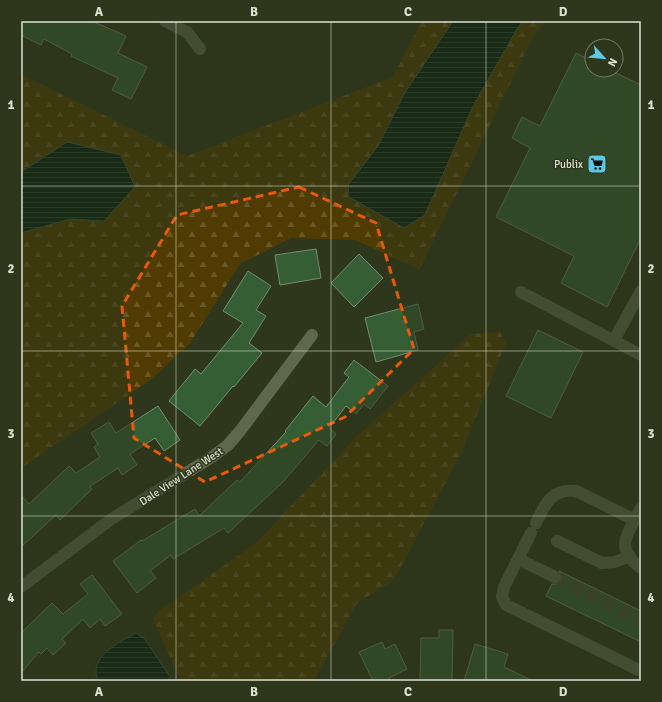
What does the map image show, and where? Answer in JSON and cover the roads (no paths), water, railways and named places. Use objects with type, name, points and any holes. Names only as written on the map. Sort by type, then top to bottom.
[{"type":"street","points":[[165,21],[187,32],[200,48]]},
{"type":"street","points":[[521,292],[641,354]]},
{"type":"street","points":[[614,340],[641,292]]},
{"type":"street","name":"Dale View Lane West","points":[[21,587],[110,520],[212,457],[228,445],[312,335]]},
{"type":"street","points":[[635,520],[576,491],[566,490],[556,493],[545,503],[504,587],[502,597],[506,605],[511,608],[641,671]]},
{"type":"street","points":[[641,508],[625,545],[630,556],[641,568]]},
{"type":"street","points":[[557,541],[602,563],[615,562],[630,556]]},
{"type":"street","points":[[518,559],[555,577]]},
{"type":"tunnel","points":[[555,577],[641,619]]},
{"type":"place","name":"Publix","points":[[597,164]]}]
